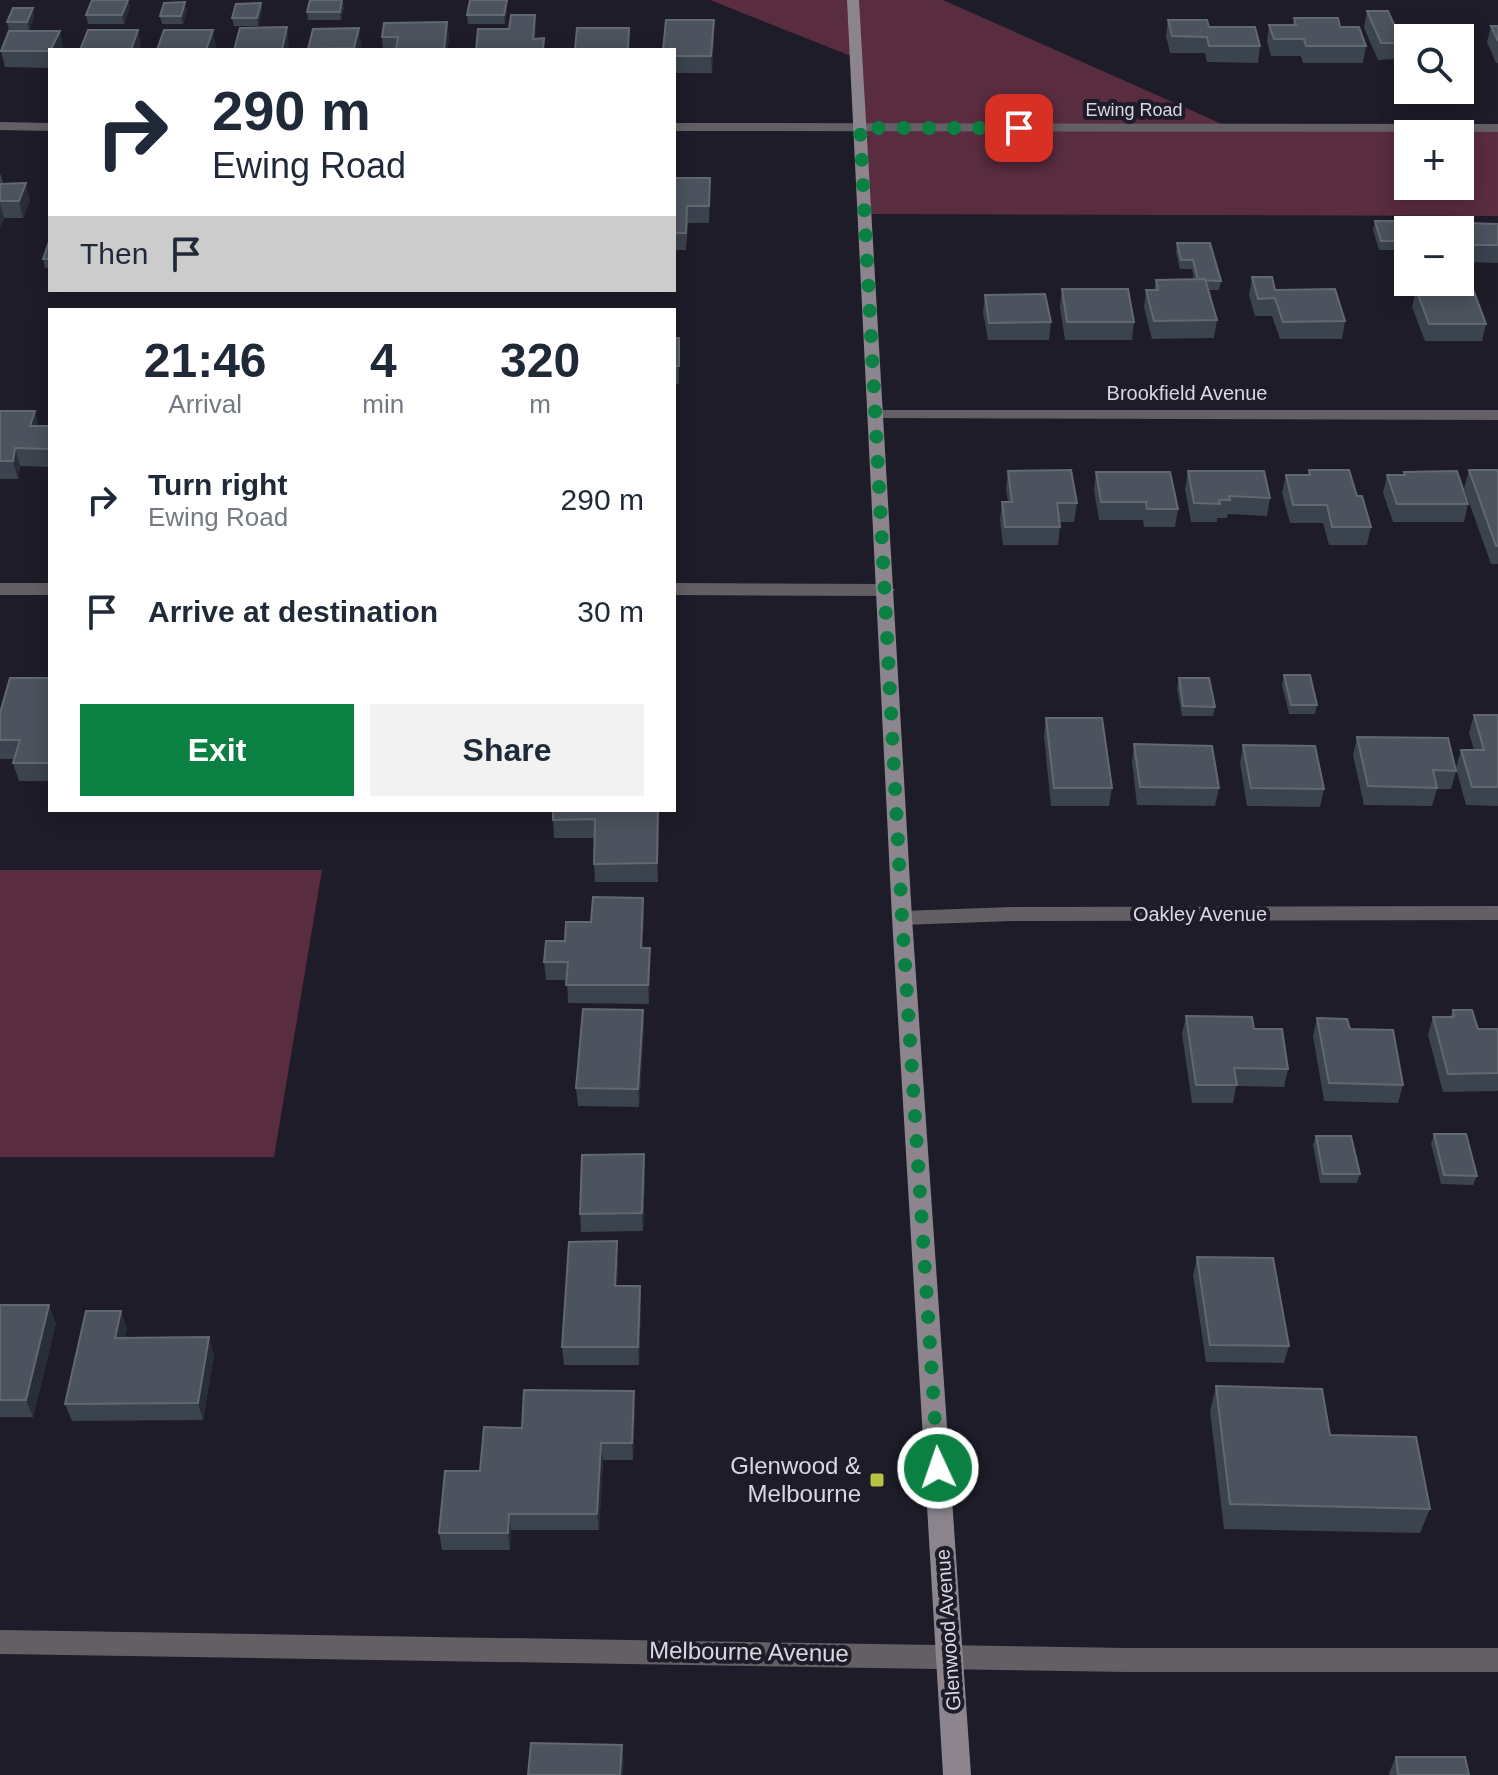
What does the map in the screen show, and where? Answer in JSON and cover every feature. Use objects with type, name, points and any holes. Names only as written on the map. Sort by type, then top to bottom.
[{"type":"street","name":"Glenwood Avenue","points":[[853,0],[902,918],[957,1775]]},
{"type":"street","points":[[0,126],[48,127]]},
{"type":"street","name":"Ewing Road","points":[[676,127],[1498,128]]},
{"type":"street","name":"Brookfield Avenue","points":[[877,415],[1498,415]]},
{"type":"street","points":[[0,589],[48,589]]},
{"type":"street","points":[[676,589],[886,590]]},
{"type":"street","name":"Oakley Avenue","points":[[902,918],[1012,914],[1498,913]]},
{"type":"street","name":"Melbourne Avenue","points":[[0,1642],[1127,1660],[1498,1660]]},
{"type":"shaded area","points":[[710,0],[943,0],[1231,128],[1394,128],[1394,200],[1474,200],[1474,128],[1498,128],[1498,216],[865,214],[856,58]]},
{"type":"shaded area","points":[[0,870],[322,870],[274,1157],[0,1157]]},
{"type":"building","points":[[92,0],[128,0],[122,15],[86,15]]},
{"type":"building","points":[[310,0],[342,0],[340,12],[307,12]]},
{"type":"building","points":[[470,0],[507,0],[504,15],[467,15]]},
{"type":"building","points":[[185,2],[181,16],[160,16],[164,3]]},
{"type":"building","points":[[261,3],[257,18],[232,18],[236,4]]},
{"type":"building","points":[[13,8],[33,8],[27,22],[7,22]]},
{"type":"building","points":[[1367,11],[1388,11],[1394,24],[1394,43],[1381,43]]},
{"type":"building","points":[[511,15],[535,15],[533,39],[544,38],[543,48],[476,48],[478,29],[509,29]]},
{"type":"building","points":[[1294,18],[1338,18],[1340,27],[1359,27],[1366,46],[1306,46],[1304,39],[1274,39],[1269,25],[1296,25]]},
{"type":"building","points":[[666,20],[714,20],[711,56],[676,56],[676,48],[663,48]]},
{"type":"building","points":[[1168,20],[1207,20],[1209,27],[1255,27],[1260,46],[1209,46],[1207,37],[1172,36]]},
{"type":"building","points":[[447,22],[444,48],[396,48],[398,37],[382,37],[384,23]]},
{"type":"building","points":[[1491,26],[1498,26],[1498,41]]},
{"type":"building","points":[[287,27],[282,48],[235,48],[240,28]]},
{"type":"building","points":[[359,28],[354,48],[308,48],[313,29]]},
{"type":"building","points":[[577,28],[629,28],[628,48],[575,48]]},
{"type":"building","points":[[88,30],[138,30],[132,48],[81,48]]},
{"type":"building","points":[[164,30],[213,30],[207,48],[158,48]]},
{"type":"building","points":[[9,31],[60,31],[48,51],[1,51]]},
{"type":"building","points":[[676,178],[710,178],[709,206],[687,206],[686,233],[676,233]]},
{"type":"building","points":[[26,183],[19,201],[0,201],[0,184]]},
{"type":"building","points":[[1375,221],[1394,221],[1394,241],[1381,241]]},
{"type":"building","points":[[1474,223],[1498,224],[1498,245],[1474,245]]},
{"type":"building","points":[[1177,243],[1210,243],[1221,281],[1198,280],[1193,260],[1181,260]]},
{"type":"building","points":[[1252,277],[1272,277],[1275,290],[1335,289],[1345,321],[1283,322],[1275,298],[1258,299]]},
{"type":"building","points":[[1205,279],[1217,320],[1154,321],[1146,290],[1158,290],[1156,280]]},
{"type":"building","points":[[1062,289],[1128,289],[1134,322],[1067,322]]},
{"type":"building","points":[[1474,292],[1486,324],[1429,324],[1419,296],[1474,296]]},
{"type":"building","points":[[1045,294],[1051,322],[989,323],[985,295]]},
{"type":"building","points":[[676,338],[679,338],[679,366],[676,366]]},
{"type":"building","points":[[0,411],[35,411],[30,426],[48,426],[48,449],[15,448],[13,461],[0,461]]},
{"type":"building","points":[[1071,470],[1077,503],[1057,503],[1060,527],[1005,527],[1002,502],[1012,502],[1008,471]]},
{"type":"building","points":[[1309,470],[1349,470],[1357,496],[1362,496],[1371,527],[1332,527],[1327,505],[1293,505],[1286,475],[1310,475]]},
{"type":"building","points":[[1469,470],[1498,470],[1498,546],[1496,546]]},
{"type":"building","points":[[1188,471],[1264,471],[1270,498],[1229,496],[1230,500],[1219,500],[1220,504],[1194,503]]},
{"type":"building","points":[[1457,471],[1468,504],[1397,504],[1387,475],[1405,475],[1404,472]]},
{"type":"building","points":[[1096,472],[1170,472],[1178,509],[1147,509],[1146,502],[1101,502]]},
{"type":"building","points":[[1284,675],[1310,675],[1317,705],[1291,705]]},
{"type":"building","points":[[10,678],[48,678],[48,763],[13,763],[20,740],[0,740],[0,713]]},
{"type":"building","points":[[1179,678],[1209,678],[1215,707],[1183,706]]},
{"type":"building","points":[[1474,715],[1498,715],[1498,787],[1472,787],[1461,750],[1484,750]]},
{"type":"building","points":[[1046,718],[1102,718],[1112,788],[1054,788]]},
{"type":"building","points":[[1357,737],[1448,738],[1456,771],[1433,770],[1437,788],[1368,786]]},
{"type":"building","points":[[1134,744],[1212,746],[1219,788],[1140,787]]},
{"type":"building","points":[[1243,745],[1315,746],[1324,789],[1251,788]]},
{"type":"building","points":[[553,812],[658,812],[657,863],[594,864],[595,819],[553,820]]},
{"type":"building","points":[[593,897],[643,898],[641,948],[650,948],[648,985],[566,985],[568,962],[544,962],[546,941],[565,941],[566,922],[591,922]]},
{"type":"building","points":[[583,1009],[643,1010],[638,1089],[576,1088]]},
{"type":"building","points":[[1453,1010],[1472,1010],[1478,1029],[1498,1029],[1498,1073],[1448,1074],[1433,1017],[1454,1017]]},
{"type":"building","points":[[1186,1016],[1252,1017],[1254,1029],[1282,1029],[1288,1069],[1234,1068],[1237,1085],[1196,1085]]},
{"type":"building","points":[[1317,1018],[1347,1019],[1350,1029],[1393,1030],[1403,1085],[1329,1083]]},
{"type":"building","points":[[1434,1134],[1466,1134],[1477,1176],[1444,1175]]},
{"type":"building","points":[[1316,1136],[1351,1136],[1360,1174],[1323,1174]]},
{"type":"building","points":[[644,1154],[642,1213],[580,1214],[582,1155]]},
{"type":"building","points":[[617,1241],[615,1286],[640,1286],[638,1347],[562,1347],[569,1242]]},
{"type":"building","points":[[1197,1257],[1273,1258],[1289,1346],[1210,1345]]},
{"type":"building","points":[[0,1305],[49,1305],[26,1400],[0,1400]]},
{"type":"building","points":[[86,1311],[121,1311],[115,1338],[209,1337],[198,1403],[65,1404]]},
{"type":"building","points":[[1216,1386],[1322,1389],[1330,1435],[1416,1437],[1430,1509],[1230,1504]]},
{"type":"building","points":[[524,1390],[634,1391],[632,1443],[601,1443],[597,1514],[509,1514],[508,1533],[439,1533],[445,1471],[480,1471],[484,1427],[522,1428]]},
{"type":"building","points":[[531,1743],[622,1745],[620,1775],[528,1775]]},
{"type":"building","points":[[1396,1757],[1465,1757],[1469,1775],[1398,1775]]},
{"type":"place","name":"Glenwood & Melbourne","points":[[877,1480]]},
{"type":"route","points":[[938,1468],[902,918],[860,128],[1019,128]]}]
